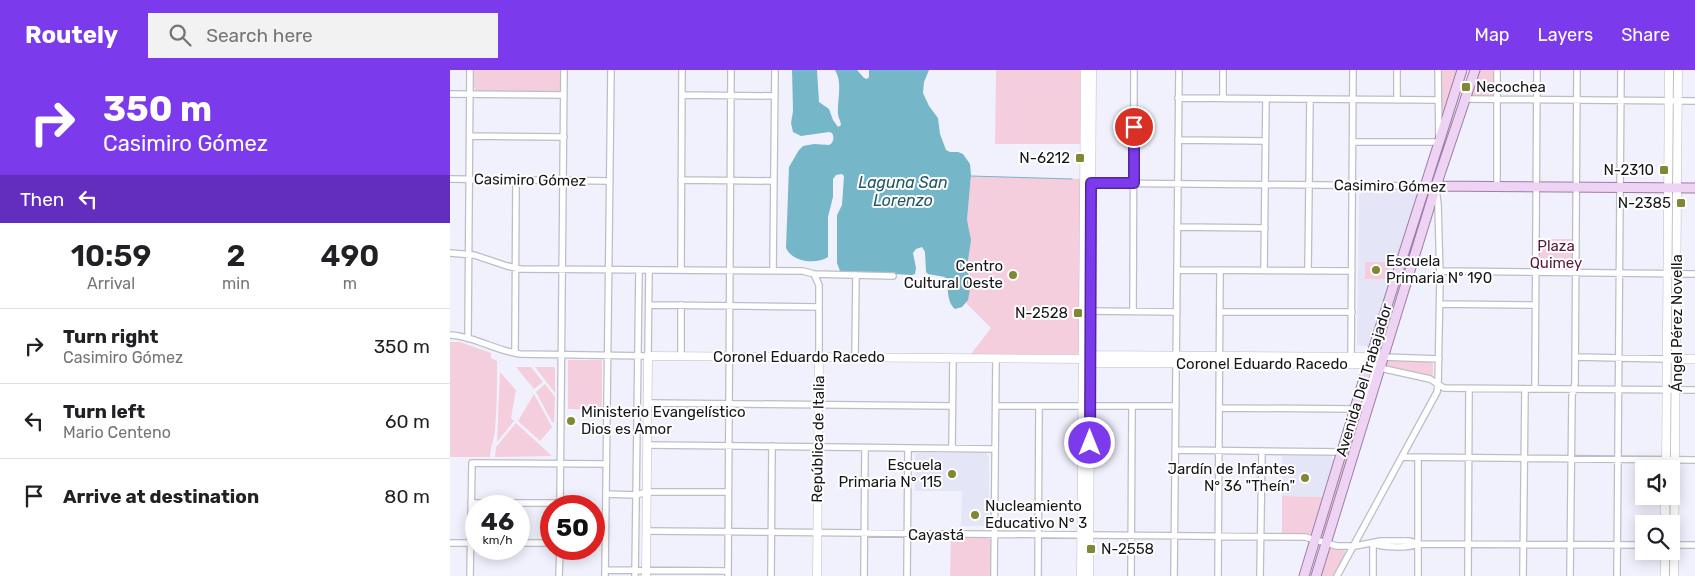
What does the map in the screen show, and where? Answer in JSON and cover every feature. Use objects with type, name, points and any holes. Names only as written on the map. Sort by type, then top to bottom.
[{"type":"main road","points":[[1081,576],[1085,536],[1086,406],[1090,359],[1087,311],[1088,183],[1086,70]]},
{"type":"main road","points":[[1088,183],[1092,70]]},
{"type":"main road","name":"Avenida Del Trabajador","points":[[1304,576],[1425,186],[1464,70]]},
{"type":"main road","name":"Avenida Del Trabajador","points":[[1316,576],[1377,370],[1383,357],[1473,70]]},
{"type":"main road","name":"Ángel Pérez Novella","points":[[1669,70],[1677,274],[1675,460]]},
{"type":"main road","name":"Ángel Pérez Novella","points":[[1666,460],[1667,274],[1678,102],[1678,70]]},
{"type":"main road","name":"Casimiro Gómez","points":[[1425,186],[1695,188]]},
{"type":"main road","points":[[1086,406],[1082,359],[1087,311]]},
{"type":"main road","points":[[646,573],[648,356]]},
{"type":"main road","name":"Coronel Eduardo Racedo","points":[[648,356],[1220,360],[1351,360],[1383,357]]},
{"type":"main road","name":"República de Italia","points":[[817,576],[819,357]]},
{"type":"main road","name":"Coronel Eduardo Racedo","points":[[1372,357],[1377,370]]},
{"type":"main road","points":[[1667,359],[1695,359]]},
{"type":"main road","points":[[1085,536],[1089,576]]},
{"type":"main road","points":[[1664,576],[1665,560]]},
{"type":"main road","name":"Ángel Pérez Novella","points":[[1673,560],[1674,576]]},
{"type":"street","points":[[468,338],[470,70]]},
{"type":"street","points":[[560,495],[564,70]]},
{"type":"street","points":[[611,70],[605,573],[728,574],[731,70]]},
{"type":"street","points":[[681,270],[682,70]]},
{"type":"street","points":[[773,271],[775,70]]},
{"type":"street","points":[[1133,312],[1134,70]]},
{"type":"street","points":[[1174,576],[1179,70]]},
{"type":"street","points":[[1223,70],[1223,98]]},
{"type":"street","points":[[1351,360],[1353,70]]},
{"type":"street","points":[[1397,70],[1397,100]]},
{"type":"street","points":[[1353,142],[1439,142],[1438,70]]},
{"type":"street","points":[[1473,70],[1460,108],[1458,108],[1473,70]]},
{"type":"street","points":[[1497,70],[1497,187]]},
{"type":"street","points":[[1535,389],[1537,70]]},
{"type":"street","points":[[1570,576],[1572,394],[1574,389],[1575,357],[1577,70]]},
{"type":"street","points":[[1616,576],[1621,70]]},
{"type":"street","points":[[450,94],[564,95]]},
{"type":"street","points":[[682,95],[775,96]]},
{"type":"street","points":[[1178,98],[1438,100]]},
{"type":"street","points":[[1264,270],[1266,99]]},
{"type":"street","points":[[1308,271],[1310,99]]},
{"type":"street","points":[[1465,99],[1695,101]]},
{"type":"street","points":[[470,136],[564,137]]},
{"type":"street","points":[[1178,140],[1265,141]]},
{"type":"street","name":"Casimiro Gómez","points":[[450,179],[610,181]]},
{"type":"street","points":[[515,353],[516,180]]},
{"type":"street","points":[[681,180],[774,181]]},
{"type":"street","name":"Casimiro Gómez","points":[[1088,183],[1425,186]]},
{"type":"street","points":[[1336,576],[1436,396],[1439,359],[1440,271],[1436,186]]},
{"type":"street","points":[[1177,228],[1265,228]]},
{"type":"street","points":[[450,253],[469,254],[515,268],[803,271],[814,274],[893,276]]},
{"type":"street","points":[[635,573],[640,270]]},
{"type":"street","points":[[648,356],[649,270]]},
{"type":"street","points":[[1177,270],[1352,271]]},
{"type":"street","points":[[1218,576],[1220,270]]},
{"type":"street","points":[[1440,271],[1695,274]]},
{"type":"street","name":"República de Italia","points":[[814,274],[819,285],[819,357]]},
{"type":"street","points":[[855,357],[856,275]]},
{"type":"street","points":[[1440,304],[1536,305]]},
{"type":"street","points":[[649,305],[819,307]]},
{"type":"street","points":[[681,305],[681,356]]},
{"type":"street","points":[[1087,311],[1177,312]]},
{"type":"street","points":[[1220,312],[1352,312]]},
{"type":"street","points":[[1386,318],[1388,318],[1378,350],[1372,357],[1386,318]]},
{"type":"street","name":"Coronel Eduardo Racedo","points":[[450,335],[468,338],[515,353],[648,356]]},
{"type":"street","name":"Coronel Eduardo Racedo","points":[[1383,357],[1439,359]]},
{"type":"street","points":[[1575,357],[1667,359]]},
{"type":"street","points":[[952,448],[953,358]]},
{"type":"street","points":[[994,576],[996,358]]},
{"type":"street","name":"Coronel Eduardo Racedo","points":[[1377,370],[1427,378],[1444,388],[1695,390]]},
{"type":"street","points":[[1468,576],[1469,389]]},
{"type":"street","points":[[1524,576],[1526,389]]},
{"type":"street","points":[[648,403],[952,406]]},
{"type":"street","points":[[996,406],[1176,406]]},
{"type":"street","points":[[1038,576],[1039,406]]},
{"type":"street","points":[[1131,576],[1132,406]]},
{"type":"street","points":[[1220,408],[1355,409]]},
{"type":"street","points":[[648,445],[995,449]]},
{"type":"street","points":[[771,576],[772,446]]},
{"type":"street","points":[[864,576],[865,448]]},
{"type":"street","points":[[907,576],[908,448]]},
{"type":"street","points":[[1176,450],[1342,452]]},
{"type":"street","points":[[1260,576],[1262,451]]},
{"type":"street","points":[[1402,457],[1666,460]]},
{"type":"street","points":[[1418,457],[1418,576]]},
{"type":"street","points":[[1680,460],[1695,460]]},
{"type":"street","points":[[471,495],[472,463],[606,464]]},
{"type":"street","points":[[606,494],[728,492]]},
{"type":"street","name":"Cayastá","points":[[647,531],[1307,537],[1326,544],[1352,546],[1373,543],[1380,546],[1410,546],[1418,544],[1635,545]]},
{"type":"street","points":[[450,543],[465,543]]},
{"type":"street","points":[[1373,543],[1373,576]]},
{"type":"street","points":[[1680,545],[1695,545]]},
{"type":"street","points":[[470,576],[472,560]]},
{"type":"street","points":[[560,560],[560,576]]},
{"type":"shaded area","name":"Escuela Primaria Nº 190","points":[[1363,191],[1382,194],[1386,191],[1414,192],[1417,194],[1370,347],[1357,345],[1359,195]]},
{"type":"shaded area","name":"Escuela Primaria N° 115","points":[[917,453],[986,453],[989,456],[989,523],[986,526],[961,526],[962,491],[915,491],[915,455]]},
{"type":"shaded area","name":"Jardín de Infantes N° 36 \"Theín\"","points":[[1282,456],[1331,456],[1334,460],[1324,497],[1282,496]]},
{"type":"green space","points":[[473,70],[562,70],[561,88],[560,91],[556,92],[477,91],[474,88]]},
{"type":"green space","points":[[996,70],[1080,70],[1080,144],[995,144]]},
{"type":"green space","points":[[1440,70],[1460,70],[1441,123]]},
{"type":"green space","points":[[1477,70],[1495,70],[1494,96],[1470,96]]},
{"type":"green space","points":[[971,176],[1081,179],[1079,352],[1077,354],[971,354],[991,328],[966,303],[970,289],[967,267],[967,220]]},
{"type":"green space","name":"Plaza Quimey","points":[[1539,239],[1573,239],[1572,269],[1540,268]]},
{"type":"green space","points":[[1365,262],[1389,262],[1389,279],[1365,279]]},
{"type":"green space","points":[[450,342],[460,342],[491,353],[491,358],[497,361],[496,422],[490,457],[450,457]]},
{"type":"green space","points":[[568,360],[602,360],[602,410],[568,409]]},
{"type":"green space","points":[[1386,360],[1430,361],[1433,364],[1433,375],[1430,377],[1384,367]]},
{"type":"green space","points":[[516,367],[531,367],[543,382],[534,389]]},
{"type":"green space","points":[[535,367],[554,367],[555,393]]},
{"type":"green space","points":[[500,372],[516,390],[511,418],[514,421],[497,442]]},
{"type":"green space","points":[[545,384],[555,397],[554,423],[536,392]]},
{"type":"green space","points":[[534,394],[552,427],[540,441],[518,421]]},
{"type":"green space","points":[[1361,408],[1356,430],[1323,535],[1321,535],[1322,532]]},
{"type":"green space","points":[[516,423],[552,456],[495,457],[496,447]]},
{"type":"green space","points":[[1282,496],[1325,497],[1314,532],[1310,534],[1282,534]]},
{"type":"green space","points":[[951,537],[990,539],[992,543],[992,576],[950,576]]},
{"type":"green space","points":[[1328,548],[1343,548],[1345,554],[1334,576],[1319,576]]},
{"type":"water","name":"Laguna San Lorenzo","points":[[792,70],[817,70],[819,102],[829,109],[838,127],[841,125],[838,114],[839,80],[835,70],[857,70],[867,79],[869,77],[869,70],[929,70],[924,82],[923,93],[929,106],[938,118],[940,134],[946,150],[963,154],[970,164],[971,175],[967,220],[971,240],[967,267],[970,289],[968,300],[962,307],[955,309],[950,302],[945,277],[926,272],[925,252],[922,247],[916,249],[913,253],[916,268],[915,274],[912,275],[840,271],[837,263],[837,215],[842,205],[844,176],[842,174],[836,175],[833,179],[833,197],[828,217],[828,257],[817,261],[805,261],[789,253],[786,248],[789,167],[803,146],[814,144],[829,145],[833,138],[832,133],[829,132],[801,136],[793,132],[791,123],[793,111]]},
{"type":"waterway","points":[[971,176],[1072,179]]},
{"type":"place","name":"Necochea","points":[[1466,87]]},
{"type":"place","name":"N-6212","points":[[1080,158]]},
{"type":"place","name":"N-2310","points":[[1664,170]]},
{"type":"place","name":"N-2385","points":[[1681,203]]},
{"type":"place","name":"Escuela Primaria Nº 190","points":[[1376,270]]},
{"type":"place","name":"Centro Cultural Oeste","points":[[1013,275]]},
{"type":"place","name":"N-2528","points":[[1078,313]]},
{"type":"place","name":"Ministerio Evangelístico Dios es Amor","points":[[571,421]]},
{"type":"place","name":"Escuela Primaria N° 115","points":[[952,474]]},
{"type":"place","name":"Jardín de Infantes N° 36 \"Theín\"","points":[[1305,478]]},
{"type":"place","name":"Nucleamiento Educativo N° 3","points":[[975,515]]},
{"type":"place","name":"N-2558","points":[[1091,549]]},
{"type":"route","points":[[1090,443],[1091,183],[1134,183],[1134,127]]}]
